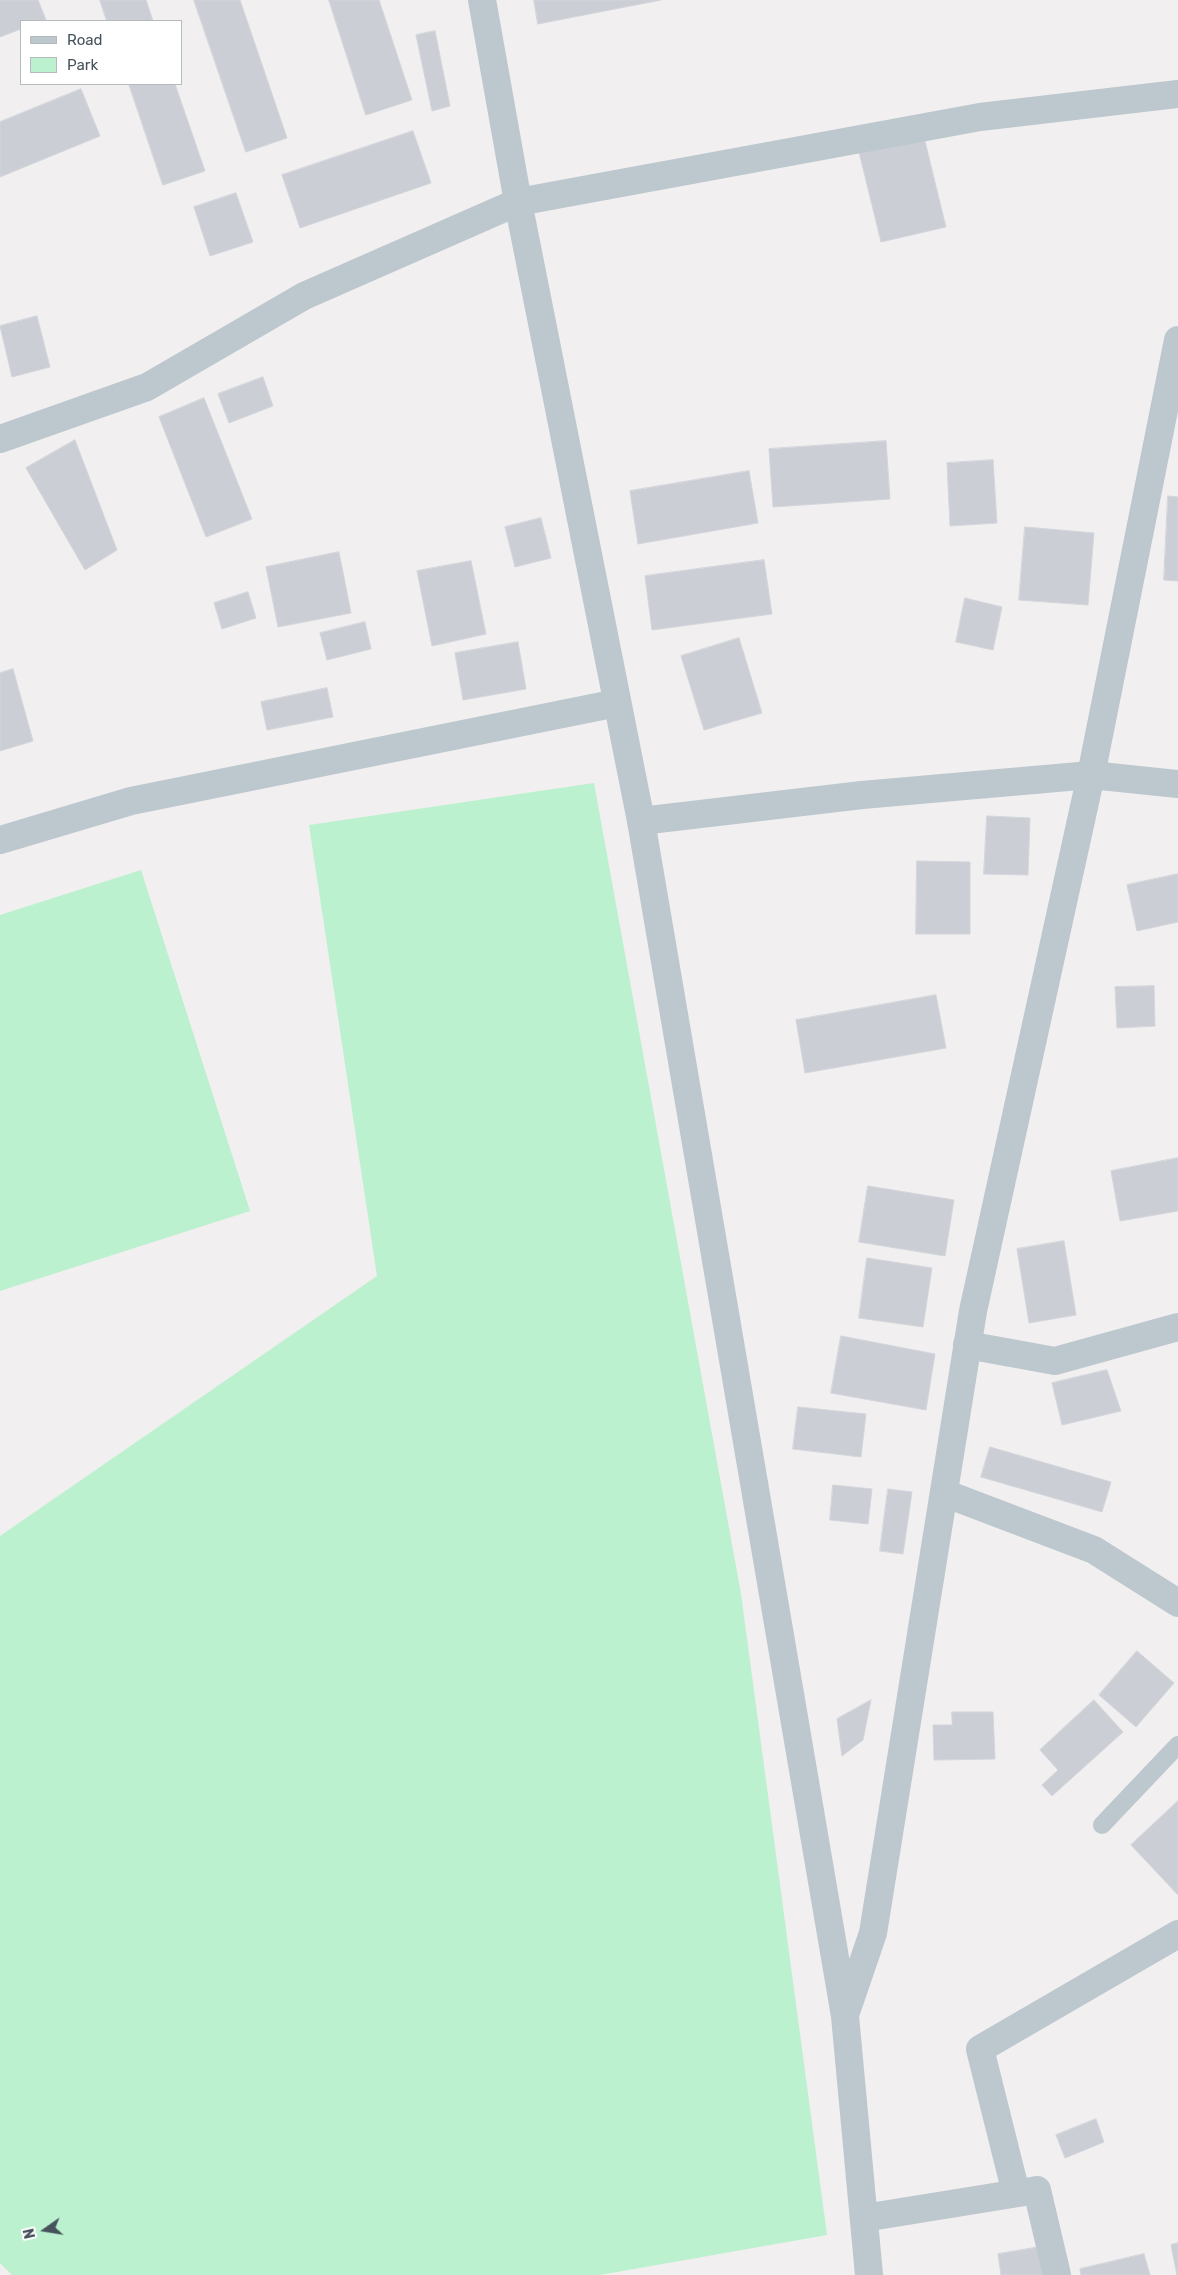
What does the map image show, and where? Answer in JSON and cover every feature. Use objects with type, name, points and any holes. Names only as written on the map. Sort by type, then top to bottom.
[{"type":"street","points":[[482,0],[518,202],[642,820],[845,2016],[869,2275]]},
{"type":"street","points":[[0,439],[146,387],[304,296],[518,202],[980,117],[1178,94]]},
{"type":"street","points":[[845,2016],[873,1933],[973,1311],[1091,775],[1178,340]]},
{"type":"street","points":[[0,840],[131,801],[617,703]]},
{"type":"street","points":[[642,820],[862,795],[1091,775],[1178,784]]},
{"type":"street","points":[[967,1345],[1055,1361],[1178,1327]]},
{"type":"street","points":[[944,1493],[1094,1550],[1178,1604]]},
{"type":"street","points":[[1016,2193],[980,2049],[1178,1934]]},
{"type":"street","points":[[864,2218],[1036,2190],[1058,2275]]},
{"type":"lane","points":[[1102,1825],[1178,1745]]},
{"type":"green space","points":[[594,783],[741,1594],[827,2235],[600,2275],[12,2275],[0,2263],[0,1536],[377,1276],[309,825]]},
{"type":"green space","points":[[141,870],[250,1211],[0,1291],[0,915]]},
{"type":"building","points":[[0,0],[38,0],[46,20],[20,20],[20,29],[0,37]]},
{"type":"building","points":[[100,0],[146,0],[153,20],[107,20]]},
{"type":"building","points":[[194,0],[240,0],[287,138],[246,152]]},
{"type":"building","points":[[329,0],[379,0],[412,100],[366,115]]},
{"type":"building","points":[[534,0],[661,0],[538,24]]},
{"type":"building","points":[[435,31],[450,106],[432,111],[416,35]]},
{"type":"building","points":[[129,85],[175,85],[205,171],[163,185]]},
{"type":"building","points":[[81,89],[100,136],[0,177],[0,122]]},
{"type":"building","points":[[413,131],[431,183],[300,228],[282,175]]},
{"type":"building","points":[[923,133],[946,227],[881,242],[858,148]]},
{"type":"building","points":[[236,193],[253,242],[210,256],[194,207]]},
{"type":"building","points":[[37,316],[50,367],[12,377],[0,326]]},
{"type":"building","points":[[263,377],[273,406],[229,423],[218,394]]},
{"type":"building","points":[[204,398],[252,519],[206,537],[159,417]]},
{"type":"building","points":[[75,440],[117,550],[85,570],[26,468]]},
{"type":"building","points":[[886,441],[890,499],[773,507],[769,449]]},
{"type":"building","points":[[993,460],[997,523],[950,526],[947,463]]},
{"type":"building","points":[[749,471],[758,523],[638,544],[630,491]]},
{"type":"building","points":[[1168,496],[1178,497],[1178,581],[1164,580]]},
{"type":"building","points":[[541,518],[551,558],[515,567],[505,527]]},
{"type":"building","points":[[1025,527],[1094,533],[1088,605],[1019,600]]},
{"type":"building","points":[[339,552],[351,613],[278,627],[266,567]]},
{"type":"building","points":[[764,560],[772,614],[652,630],[645,576]]},
{"type":"building","points":[[471,561],[486,634],[432,646],[417,571]]},
{"type":"building","points":[[248,592],[256,618],[222,629],[214,603]]},
{"type":"building","points":[[965,598],[1002,607],[993,650],[956,642]]},
{"type":"building","points":[[365,622],[371,649],[327,660],[320,633]]},
{"type":"building","points":[[739,638],[762,713],[704,730],[681,656]]},
{"type":"building","points":[[518,642],[526,689],[463,700],[455,653]]},
{"type":"building","points":[[13,669],[33,741],[0,751],[0,673]]},
{"type":"building","points":[[327,688],[333,717],[267,730],[261,702]]},
{"type":"building","points":[[987,816],[1030,818],[1028,875],[984,874]]},
{"type":"building","points":[[917,861],[970,862],[970,934],[916,934]]},
{"type":"building","points":[[1178,874],[1178,922],[1137,931],[1127,885]]},
{"type":"building","points":[[1154,986],[1155,1026],[1117,1028],[1115,987]]},
{"type":"building","points":[[936,995],[946,1048],[805,1073],[796,1020]]},
{"type":"building","points":[[1178,1158],[1178,1211],[1120,1221],[1111,1171]]},
{"type":"building","points":[[868,1186],[954,1200],[945,1256],[859,1242]]},
{"type":"building","points":[[1064,1241],[1076,1315],[1029,1323],[1017,1249]]},
{"type":"building","points":[[867,1258],[932,1268],[923,1327],[859,1318]]},
{"type":"building","points":[[841,1336],[935,1354],[926,1410],[831,1393]]},
{"type":"building","points":[[1107,1370],[1121,1411],[1062,1425],[1052,1383]]},
{"type":"building","points":[[798,1407],[866,1414],[861,1457],[793,1449]]},
{"type":"building","points":[[990,1447],[1111,1482],[1102,1512],[981,1477]]},
{"type":"building","points":[[833,1485],[872,1489],[868,1524],[830,1520]]},
{"type":"building","points":[[888,1489],[912,1492],[903,1554],[880,1551]]},
{"type":"building","points":[[1137,1651],[1174,1683],[1136,1727],[1099,1695]]},
{"type":"building","points":[[871,1700],[863,1740],[842,1756],[837,1719]]},
{"type":"building","points":[[1094,1700],[1123,1732],[1052,1796],[1042,1785],[1058,1770],[1040,1750]]},
{"type":"building","points":[[952,1712],[993,1712],[995,1759],[934,1760],[933,1725],[952,1725]]},
{"type":"building","points":[[1178,1801],[1178,1895],[1131,1845]]},
{"type":"building","points":[[1096,2119],[1104,2142],[1065,2158],[1056,2135]]},
{"type":"building","points":[[1178,2243],[1178,2275],[1177,2275],[1171,2245]]},
{"type":"building","points":[[1040,2247],[1045,2275],[1001,2275],[998,2254]]},
{"type":"building","points":[[1144,2254],[1150,2275],[1081,2275],[1080,2269]]}]
